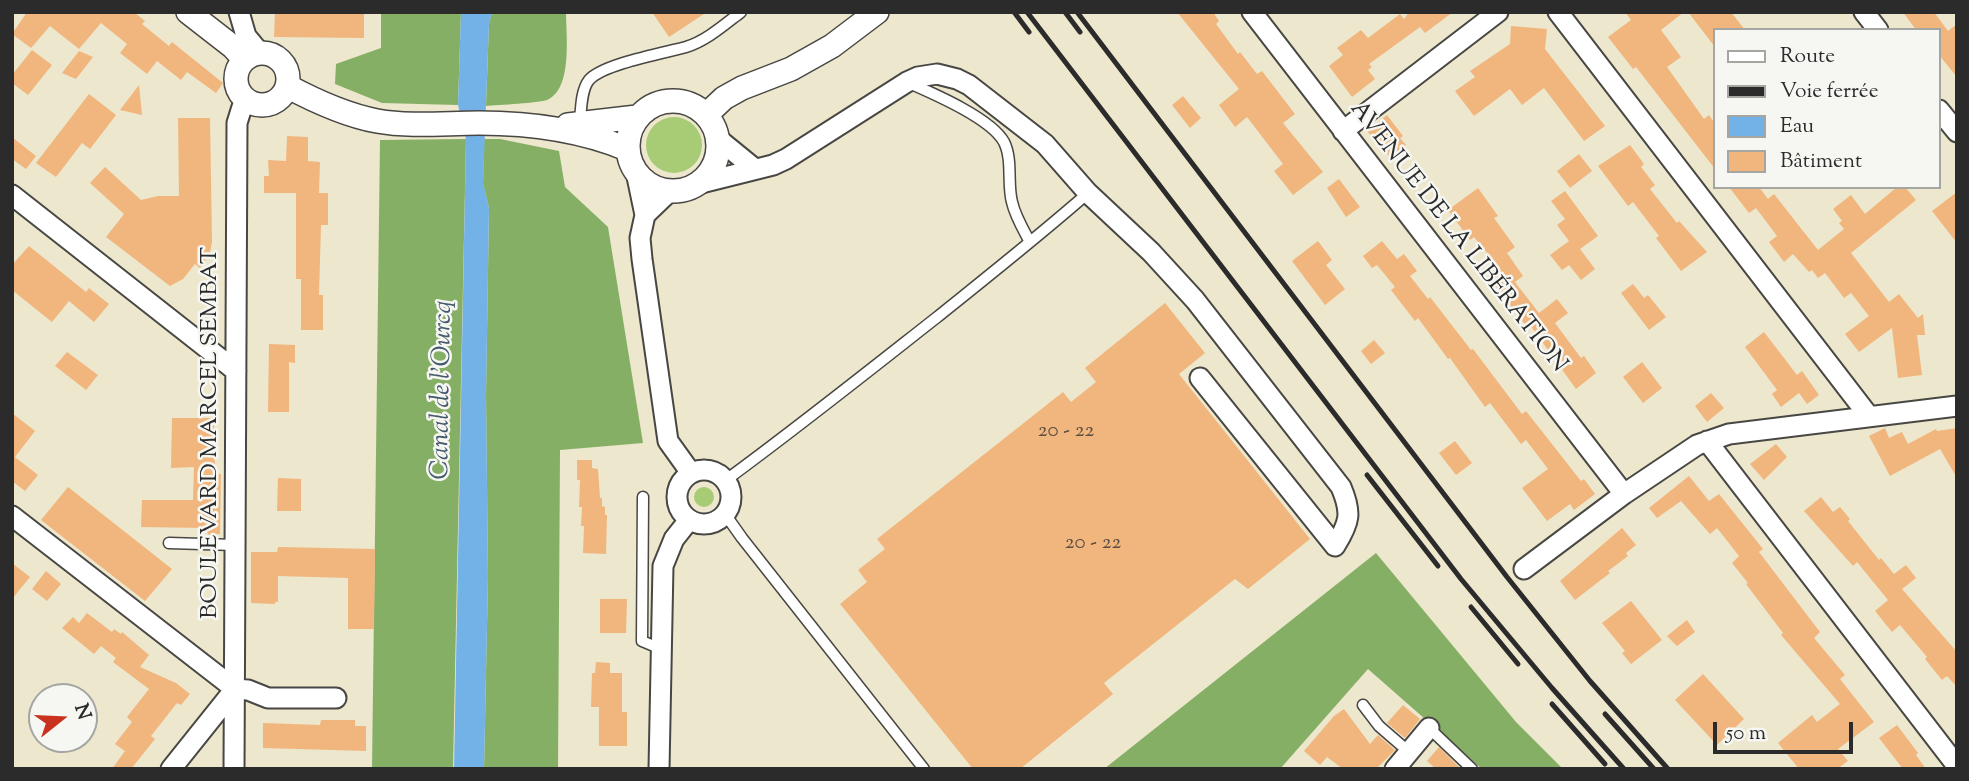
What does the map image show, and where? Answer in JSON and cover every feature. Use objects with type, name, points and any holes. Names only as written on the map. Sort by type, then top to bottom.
[{"type":"street","points":[[188,12],[233,47],[252,56],[268,54],[282,62],[288,78],[284,93],[272,103],[264,105],[249,102],[243,97],[236,82],[236,74],[252,56]]},
{"type":"street","points":[[239,12],[252,56]]},
{"type":"street","points":[[706,116],[724,97],[791,69],[832,46],[877,12]]},
{"type":"street","name":"AVENUE DE LA LIBÉRATION","points":[[1252,12],[1624,494]]},
{"type":"street","points":[[1343,131],[1498,12]]},
{"type":"street","points":[[1558,12],[1868,415]]},
{"type":"street","points":[[1864,12],[1876,28]]},
{"type":"street","points":[[636,172],[645,182],[656,188],[684,190],[786,159],[918,76],[937,74],[969,85],[1045,145],[1088,193],[1151,252],[1195,300],[1341,487],[1349,514],[1347,528],[1335,546],[1200,378]]},
{"type":"street","points":[[286,86],[345,113],[377,121],[541,127],[608,141],[627,149]]},
{"type":"street","name":"BOULEVARD MARCEL SEMBAT","points":[[234,769],[237,123],[238,113],[249,102]]},
{"type":"street","points":[[541,127],[636,117],[656,104],[683,102],[696,107],[706,116],[717,138],[715,162],[708,174],[697,184]]},
{"type":"street","points":[[1941,112],[1957,132]]},
{"type":"street","points":[[636,117],[629,134],[627,149],[636,172],[645,215],[640,238],[642,259],[668,441],[691,473]]},
{"type":"street","points":[[717,138],[755,169]]},
{"type":"street","points":[[645,215],[670,191]]},
{"type":"street","points":[[12,195],[236,370]]},
{"type":"street","points":[[1524,569],[1624,494],[1707,441],[1729,434],[1868,415],[1957,407]]},
{"type":"street","points":[[1707,441],[1957,766]]},
{"type":"street","points":[[713,471],[726,481],[731,497],[725,514],[712,523],[696,523],[682,513],[677,496],[684,479],[691,473],[713,471]]},
{"type":"street","points":[[12,516],[235,690],[248,690],[268,698],[336,698]]},
{"type":"street","points":[[659,769],[663,566],[674,539],[689,520]]},
{"type":"street","points":[[171,769],[235,690]]},
{"type":"street","points":[[1395,769],[1429,728]]},
{"type":"lane","points":[[580,124],[586,82],[596,74],[666,50],[687,47],[711,34],[741,12]]},
{"type":"lane","points":[[906,82],[950,101],[985,123],[1004,142],[1011,201],[1030,242]]},
{"type":"lane","points":[[726,481],[1030,242],[1088,193]]},
{"type":"lane","points":[[643,497],[642,641],[661,649]]},
{"type":"lane","points":[[725,514],[924,769]]},
{"type":"lane","points":[[169,543],[235,545]]},
{"type":"lane","points":[[1363,705],[1379,726],[1409,752]]},
{"type":"lane","points":[[1429,728],[1472,769]]},
{"type":"green space","points":[[381,12],[461,12],[458,105],[382,103],[335,84],[336,64],[381,48]]},
{"type":"green space","points":[[492,12],[566,12],[567,47],[564,73],[561,85],[547,100],[486,106],[489,23]]},
{"type":"green space","points":[[669,117],[679,117],[694,125],[700,134],[700,156],[694,165],[679,173],[669,173],[651,161],[646,150],[646,140],[658,122]]},
{"type":"green space","points":[[466,139],[453,769],[372,769],[380,140]]},
{"type":"green space","points":[[484,139],[500,139],[559,151],[565,187],[608,227],[643,443],[560,450],[558,769],[484,769],[488,577],[486,395],[489,208],[483,184]]},
{"type":"green space","points":[[704,487],[711,490],[714,497],[711,504],[704,507],[697,504],[694,497],[697,490]]},
{"type":"green space","points":[[1376,553],[1516,722],[1563,769],[1482,769],[1368,669],[1280,769],[1104,769]]},
{"type":"water","points":[[461,12],[492,12],[489,24],[483,183],[489,208],[486,395],[488,577],[484,769],[454,769],[466,139],[458,105]]},
{"type":"building","points":[[27,12],[134,12],[145,21],[142,24],[169,46],[172,42],[223,83],[216,93],[187,72],[181,80],[157,61],[147,74],[120,53],[127,44],[101,23],[79,49],[50,26],[31,48],[12,34]]},
{"type":"building","points":[[275,12],[364,12],[364,38],[274,37]]},
{"type":"building","points":[[652,12],[707,12],[669,37]]},
{"type":"building","points":[[1177,12],[1213,12],[1219,21],[1216,24],[1238,54],[1240,52],[1257,74],[1262,71],[1295,114],[1283,123],[1323,172],[1293,195],[1274,171],[1283,164],[1247,117],[1235,127],[1219,105],[1239,89]]},
{"type":"building","points":[[1409,12],[1453,12],[1425,33],[1420,27],[1369,64],[1372,67],[1368,70],[1375,79],[1352,97],[1329,66],[1343,55],[1337,48],[1361,30],[1368,38],[1400,14],[1404,19]]},
{"type":"building","points":[[1625,12],[1684,12],[1661,30],[1681,57],[1667,67],[1704,119],[1709,115],[1714,122],[1714,168],[1636,67],[1633,69],[1608,37],[1631,20]]},
{"type":"building","points":[[1688,12],[1731,12],[1743,28],[1714,28],[1714,46]]},
{"type":"building","points":[[1903,12],[1934,12],[1948,31],[1957,24],[1957,77],[1941,57],[1941,28],[1915,28]]},
{"type":"building","points":[[1511,26],[1547,29],[1545,49],[1605,126],[1584,141],[1544,88],[1522,105],[1510,89],[1474,116],[1455,91],[1475,77],[1470,71],[1510,44]]},
{"type":"building","points":[[32,50],[52,65],[28,95],[12,83],[12,75]]},
{"type":"building","points":[[79,51],[93,57],[76,79],[62,73]]},
{"type":"building","points":[[139,85],[142,115],[120,110]]},
{"type":"building","points":[[89,94],[116,115],[90,149],[82,143],[56,177],[36,163]]},
{"type":"building","points":[[1183,96],[1201,118],[1190,128],[1172,105]]},
{"type":"building","points":[[1387,115],[1403,136],[1400,138],[1406,145],[1390,157],[1367,131]]},
{"type":"building","points":[[178,118],[210,118],[212,242],[210,252],[200,268],[195,264],[183,279],[170,286],[106,237],[124,214],[90,183],[105,167],[141,200],[158,196],[179,196]]},
{"type":"building","points":[[287,136],[308,137],[308,161],[320,162],[319,193],[328,193],[328,225],[321,225],[319,295],[323,295],[323,330],[301,330],[301,279],[296,279],[296,193],[264,193],[264,176],[269,176],[268,160],[286,161]]},
{"type":"building","points":[[12,137],[36,156],[26,169],[12,159]]},
{"type":"building","points":[[1630,145],[1644,164],[1641,167],[1655,185],[1650,189],[1677,223],[1679,221],[1707,252],[1681,271],[1633,202],[1628,206],[1598,166]]},
{"type":"building","points":[[1579,154],[1592,171],[1570,188],[1557,171]]},
{"type":"building","points":[[1339,179],[1360,207],[1346,217],[1327,188]]},
{"type":"building","points":[[1478,188],[1498,216],[1494,218],[1515,247],[1507,253],[1523,276],[1515,282],[1539,313],[1557,299],[1568,313],[1555,323],[1596,373],[1576,389],[1530,325],[1527,327],[1488,276],[1499,267],[1474,237],[1470,240],[1448,210]]},
{"type":"building","points":[[1731,189],[1760,189],[1768,199],[1774,194],[1818,250],[1844,229],[1839,223],[1842,221],[1833,209],[1851,195],[1865,214],[1895,189],[1907,189],[1916,200],[1851,253],[1889,302],[1899,294],[1918,318],[1923,314],[1925,335],[1917,335],[1922,375],[1898,378],[1892,328],[1859,352],[1845,334],[1869,316],[1851,293],[1844,298],[1825,273],[1818,278],[1793,254],[1784,262],[1769,242],[1777,236],[1756,208],[1749,213]]},
{"type":"building","points":[[1565,191],[1598,236],[1580,249],[1595,269],[1581,280],[1569,265],[1562,270],[1550,255],[1569,241],[1557,225],[1565,219],[1551,201]]},
{"type":"building","points":[[1957,192],[1957,243],[1932,211]]},
{"type":"building","points":[[1318,241],[1332,260],[1326,265],[1345,289],[1325,305],[1292,261]]},
{"type":"building","points":[[1382,241],[1397,259],[1404,254],[1417,271],[1410,276],[1428,299],[1430,297],[1471,350],[1473,349],[1522,414],[1526,411],[1581,481],[1584,479],[1595,494],[1574,510],[1570,504],[1547,521],[1522,488],[1548,469],[1526,440],[1521,444],[1490,403],[1485,407],[1418,318],[1415,321],[1391,290],[1395,287],[1377,265],[1372,268],[1363,256]]},
{"type":"building","points":[[29,246],[86,292],[89,288],[109,304],[94,322],[69,301],[52,322],[12,290],[12,265]]},
{"type":"building","points":[[1633,284],[1644,298],[1648,295],[1666,317],[1649,330],[1621,293]]},
{"type":"building","points":[[1165,303],[1205,353],[1179,374],[1310,539],[1248,589],[1235,579],[1104,683],[1113,694],[1020,769],[973,769],[840,604],[867,582],[858,570],[885,549],[877,539],[1063,392],[1071,402],[1096,382],[1085,368]]},
{"type":"building","points":[[1764,332],[1797,375],[1802,371],[1819,395],[1807,404],[1799,393],[1781,407],[1772,394],[1777,390],[1745,347]]},
{"type":"building","points":[[1374,340],[1385,353],[1371,364],[1361,351]]},
{"type":"building","points":[[269,344],[295,345],[295,363],[289,362],[289,412],[268,412]]},
{"type":"building","points":[[67,352],[98,375],[86,390],[55,366]]},
{"type":"building","points":[[1642,362],[1662,388],[1643,403],[1623,377]]},
{"type":"building","points":[[1711,393],[1724,408],[1707,422],[1695,406]]},
{"type":"building","points":[[12,413],[35,431],[15,457],[38,475],[25,491],[12,481]]},
{"type":"building","points":[[172,418],[214,418],[215,474],[221,474],[220,534],[209,535],[204,528],[141,527],[142,500],[193,500],[194,467],[171,468]]},
{"type":"building","points":[[1885,428],[1889,438],[1902,432],[1908,444],[1936,429],[1957,428],[1957,478],[1940,449],[1890,476],[1869,436]]},
{"type":"building","points":[[1455,441],[1472,463],[1456,475],[1439,453]]},
{"type":"building","points":[[1776,444],[1787,457],[1764,480],[1750,464]]},
{"type":"building","points":[[577,460],[592,460],[592,468],[598,469],[600,498],[607,515],[606,554],[583,553],[584,526],[581,526],[582,507],[579,507],[580,480],[577,480]]},
{"type":"building","points":[[1689,476],[1709,501],[1719,494],[1763,549],[1759,552],[1820,632],[1814,638],[1845,675],[1840,679],[1874,722],[1838,749],[1848,761],[1837,769],[1799,769],[1778,743],[1812,715],[1817,722],[1840,704],[1781,635],[1783,633],[1746,584],[1748,583],[1732,563],[1739,556],[1717,528],[1710,534],[1681,501],[1657,518],[1649,508]]},
{"type":"building","points":[[278,478],[301,479],[301,511],[277,511]]},
{"type":"building","points":[[68,487],[172,569],[145,601],[41,520]]},
{"type":"building","points":[[1821,497],[1833,512],[1840,507],[1879,560],[1881,558],[1894,574],[1906,565],[1916,578],[1902,589],[1957,652],[1957,687],[1947,676],[1942,680],[1900,625],[1892,632],[1875,611],[1888,600],[1857,562],[1853,566],[1804,511]]},
{"type":"building","points":[[1622,528],[1636,545],[1626,553],[1628,556],[1608,571],[1610,573],[1575,600],[1560,581]]},
{"type":"building","points":[[278,547],[375,549],[374,629],[348,629],[348,578],[278,576],[278,602],[251,603],[251,552],[277,552]]},
{"type":"building","points":[[12,563],[30,577],[12,599]]},
{"type":"building","points":[[46,571],[61,584],[47,601],[32,589]]},
{"type":"building","points":[[600,599],[627,599],[626,633],[600,633]]},
{"type":"building","points":[[1631,601],[1662,640],[1631,664],[1622,653],[1625,651],[1602,623]]},
{"type":"building","points":[[87,613],[112,632],[114,629],[121,634],[122,632],[149,655],[140,667],[176,683],[190,694],[181,705],[177,703],[151,736],[155,739],[131,769],[112,769],[125,751],[115,744],[132,722],[127,717],[149,689],[113,662],[116,658],[101,646],[94,654],[62,628],[73,617],[79,623]]},
{"type":"building","points":[[1687,620],[1695,632],[1677,646],[1667,636]]},
{"type":"building","points":[[596,662],[610,663],[610,673],[622,673],[622,712],[627,712],[627,746],[599,746],[599,707],[591,707],[592,673],[595,673]]},
{"type":"building","points":[[1703,674],[1744,719],[1717,745],[1675,700]]},
{"type":"building","points":[[1403,705],[1420,719],[1405,738],[1387,723]]},
{"type":"building","points":[[1344,709],[1370,744],[1378,735],[1395,750],[1376,769],[1343,769],[1327,757],[1320,765],[1304,751],[1334,716]]},
{"type":"building","points":[[321,720],[355,720],[355,726],[366,726],[366,751],[263,748],[263,723],[320,725]]},
{"type":"building","points":[[1897,725],[1918,753],[1916,755],[1926,769],[1903,769],[1879,738]]},
{"type":"building","points":[[1439,747],[1461,769],[1436,769],[1427,761]]},
{"type":"railway","points":[[1014,12],[1029,32]]},
{"type":"railway","points":[[1027,12],[1461,579],[1624,769]]},
{"type":"railway","points":[[1065,12],[1080,32]]},
{"type":"railway","points":[[1077,12],[1507,577],[1590,681],[1668,769]]},
{"type":"railway","points":[[1367,475],[1438,566]]},
{"type":"railway","points":[[1471,607],[1518,664]]},
{"type":"railway","points":[[1552,704],[1605,764]]},
{"type":"railway","points":[[1605,714],[1654,769]]},
{"type":"water label","name":"Canal de l'Ourcq","points":[[444,390]]}]
